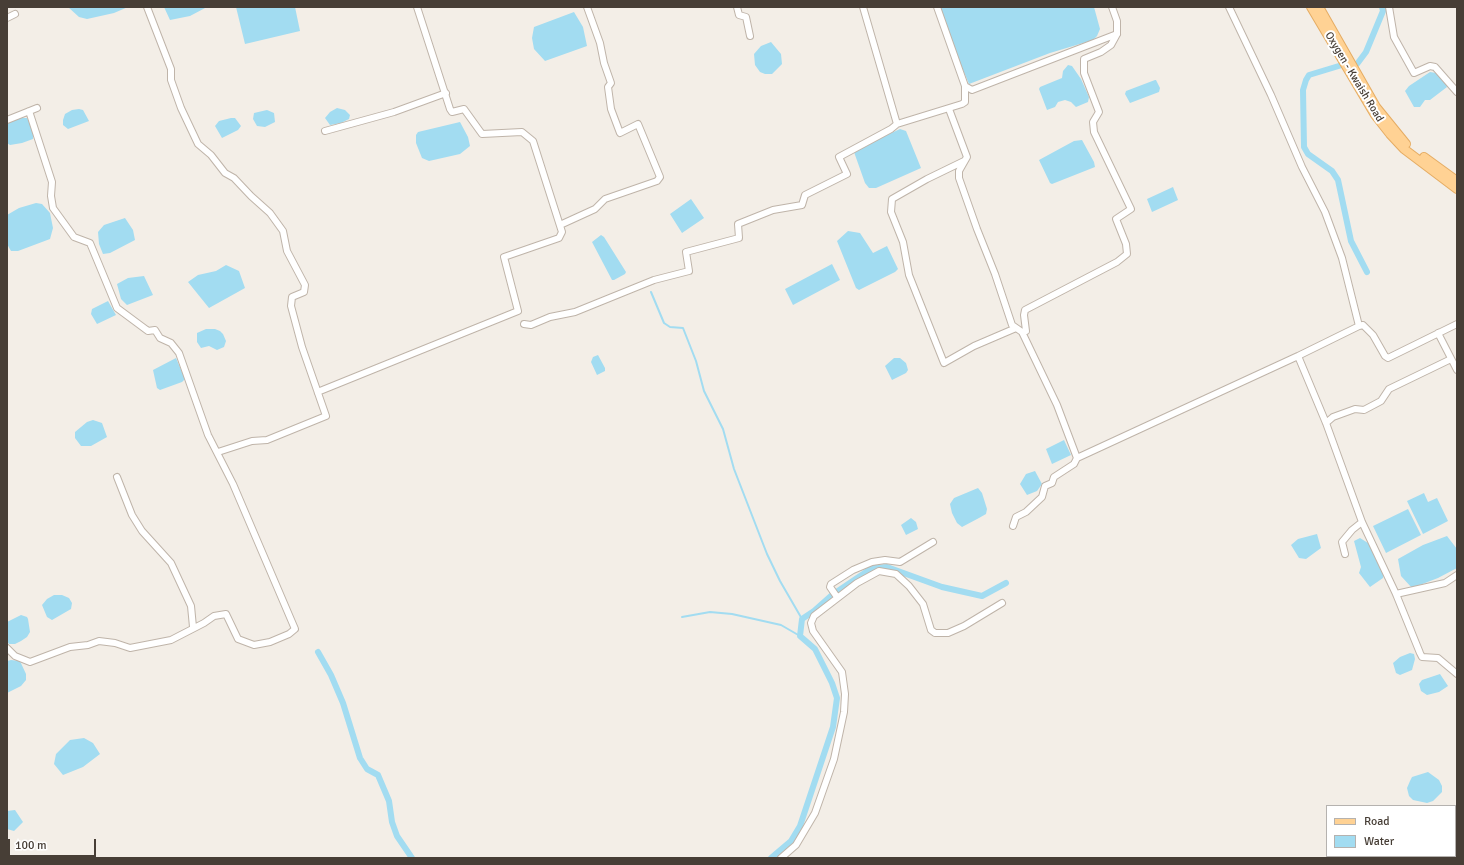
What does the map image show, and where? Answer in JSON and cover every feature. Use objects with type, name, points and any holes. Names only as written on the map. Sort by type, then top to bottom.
[{"type":"main road","name":"Oxygen - Kwaish Road","points":[[1311,7],[1375,115],[1390,134],[1404,149],[1457,189]]},
{"type":"main road","name":"Oxygen - Kwaish Road","points":[[1319,7],[1376,107],[1387,122],[1406,144],[1457,181]]},
{"type":"street","points":[[147,7],[171,69],[171,80],[181,108],[198,144],[211,155],[225,173],[234,178],[270,214],[283,231],[287,251],[305,285],[304,292],[292,297],[291,306],[302,347],[326,416],[325,418],[267,440],[252,441],[218,452]]},
{"type":"street","points":[[318,394],[320,391],[518,311],[504,257],[559,238],[562,232],[532,142],[522,132],[482,134],[464,109],[452,112],[450,109],[417,7]]},
{"type":"street","points":[[560,225],[595,208],[605,199],[657,181],[660,177],[638,124],[620,133],[611,109],[608,87],[610,83],[600,43],[587,7]]},
{"type":"street","points":[[737,7],[739,15],[746,17],[750,36]]},
{"type":"street","points":[[863,7],[897,124]]},
{"type":"street","points":[[524,324],[530,325],[550,317],[574,312],[654,280],[689,270],[686,252],[739,238],[738,224],[773,210],[802,205],[805,195],[847,174],[839,157],[886,132],[897,124],[949,109],[965,102],[965,86],[937,7]]},
{"type":"street","points":[[1022,332],[1026,331],[1024,315],[1025,310],[1117,262],[1127,254],[1126,244],[1116,219],[1131,209],[1094,132],[1093,122],[1099,112],[1084,73],[1084,59],[1101,52],[1111,45],[1117,34],[1117,21],[1112,7]]},
{"type":"street","points":[[1229,7],[1271,95],[1302,167],[1325,212],[1342,258],[1359,326]]},
{"type":"street","points":[[1389,7],[1394,37],[1414,73],[1430,66],[1435,67],[1457,92]]},
{"type":"street","points":[[7,18],[15,14]]},
{"type":"street","points":[[965,86],[972,90],[981,88],[1117,34]]},
{"type":"street","points":[[325,131],[394,112],[446,93]]},
{"type":"street","points":[[7,120],[37,108]]},
{"type":"street","points":[[949,109],[967,157],[959,171],[959,178],[995,274],[1012,325],[1022,332],[1057,405],[1077,458]]},
{"type":"street","points":[[7,648],[15,656],[30,662],[70,647],[88,645],[99,641],[115,643],[130,648],[172,640],[193,628],[204,624],[214,616],[226,614],[238,639],[254,645],[270,642],[289,634],[295,629],[218,452],[208,436],[179,353],[171,343],[160,338],[154,330],[148,331],[117,308],[90,243],[74,237],[53,208],[50,196],[52,182],[29,111]]},
{"type":"street","points":[[965,161],[927,179],[892,199],[891,212],[903,242],[909,275],[944,363],[974,346],[1016,328]]},
{"type":"street","points":[[1013,526],[1016,517],[1026,512],[1042,497],[1045,486],[1052,483],[1054,477],[1074,464],[1077,458],[1298,356],[1359,326],[1363,325],[1373,335],[1385,356],[1388,358],[1457,324]]},
{"type":"street","points":[[1438,334],[1457,370]]},
{"type":"street","points":[[1298,356],[1326,423],[1362,522],[1396,594],[1422,657],[1438,658],[1456,672]]},
{"type":"street","points":[[1326,423],[1334,416],[1355,409],[1364,410],[1381,401],[1389,389],[1451,359]]},
{"type":"street","points":[[117,477],[132,515],[142,531],[171,563],[191,606],[193,628]]},
{"type":"street","points":[[1345,554],[1342,542],[1352,530],[1362,522]]},
{"type":"street","points":[[837,597],[830,587],[831,584],[853,570],[872,562],[884,560],[900,562],[933,542]]},
{"type":"street","points":[[781,858],[796,845],[815,813],[839,736],[846,694],[842,672],[817,638],[811,623],[814,616],[837,597],[868,576],[879,571],[896,574],[909,586],[923,604],[931,630],[936,634],[948,633],[964,626],[1002,603]]},
{"type":"street","points":[[1396,594],[1446,583],[1457,575]]},
{"type":"water","points":[[68,7],[128,7],[114,13],[87,19],[79,17]]},
{"type":"water","points":[[164,7],[207,7],[190,16],[170,20]]},
{"type":"water","points":[[236,7],[295,7],[300,31],[245,44]]},
{"type":"water","points":[[940,7],[1094,7],[1100,29],[1097,36],[1093,40],[1050,53],[969,84],[953,46]]},
{"type":"water","points":[[574,12],[583,27],[587,46],[545,61],[534,49],[532,38],[534,27]]},
{"type":"water","points":[[771,42],[781,54],[782,64],[772,74],[765,74],[760,72],[755,65],[754,54],[761,46]]},
{"type":"water","points":[[1068,65],[1072,66],[1081,79],[1089,97],[1088,102],[1076,107],[1071,102],[1065,100],[1058,102],[1055,107],[1047,110],[1039,89],[1040,87],[1062,78],[1063,71]]},
{"type":"water","points":[[1430,72],[1436,73],[1445,81],[1447,87],[1430,100],[1425,100],[1420,107],[1414,107],[1405,91],[1409,86]]},
{"type":"water","points":[[1155,80],[1160,88],[1159,92],[1130,103],[1125,94],[1126,91]]},
{"type":"water","points":[[337,108],[345,110],[350,115],[349,119],[341,123],[330,125],[325,118],[330,112]]},
{"type":"water","points":[[72,110],[83,110],[89,121],[68,129],[63,125],[65,114]]},
{"type":"water","points":[[267,110],[274,113],[275,122],[265,127],[257,126],[253,119],[254,113]]},
{"type":"water","points":[[19,118],[27,118],[33,129],[33,139],[10,145],[7,143],[7,124]]},
{"type":"water","points":[[235,118],[241,126],[238,130],[222,138],[215,126],[219,121]]},
{"type":"water","points":[[460,122],[468,137],[470,146],[460,154],[429,161],[422,158],[416,143],[416,135],[418,132]]},
{"type":"water","points":[[900,129],[906,131],[921,168],[876,188],[869,188],[865,183],[854,152],[855,150]]},
{"type":"water","points":[[1082,140],[1094,162],[1095,167],[1052,184],[1050,183],[1039,160],[1074,141]]},
{"type":"water","points":[[1173,187],[1178,200],[1152,212],[1147,199]]},
{"type":"water","points":[[691,199],[704,218],[682,233],[670,214]]},
{"type":"water","points":[[36,203],[42,204],[50,213],[53,228],[50,239],[18,251],[11,251],[7,244],[7,215],[19,208]]},
{"type":"water","points":[[125,218],[133,230],[135,240],[110,253],[103,254],[99,244],[98,232],[104,225]]},
{"type":"water","points":[[848,231],[860,233],[873,253],[887,246],[898,269],[895,272],[859,290],[856,288],[837,241]]},
{"type":"water","points":[[601,235],[604,237],[626,272],[614,280],[612,280],[592,242]]},
{"type":"water","points":[[832,264],[840,280],[793,305],[785,289]]},
{"type":"water","points":[[226,265],[239,271],[245,288],[209,308],[188,282],[198,275],[216,271]]},
{"type":"water","points":[[144,276],[153,295],[127,305],[121,299],[117,284],[128,278]]},
{"type":"water","points":[[108,301],[116,315],[97,324],[91,314],[92,309]]},
{"type":"water","points":[[206,329],[215,329],[223,334],[226,341],[224,347],[217,350],[209,346],[201,348],[197,342],[197,333]]},
{"type":"water","points":[[598,355],[605,368],[605,371],[597,375],[591,362],[593,357]]},
{"type":"water","points":[[176,358],[185,379],[182,382],[160,390],[157,388],[153,370]]},
{"type":"water","points":[[894,358],[900,358],[906,363],[908,370],[906,373],[892,380],[885,366]]},
{"type":"water","points":[[93,420],[102,423],[107,437],[91,446],[81,446],[75,438],[75,432],[87,422]]},
{"type":"water","points":[[1064,440],[1071,455],[1052,464],[1046,449]]},
{"type":"water","points":[[1035,471],[1042,484],[1037,491],[1027,495],[1020,484],[1026,474]]},
{"type":"water","points":[[978,488],[982,493],[987,509],[986,514],[962,527],[957,523],[952,513],[950,504],[954,498]]},
{"type":"water","points":[[1424,493],[1428,502],[1437,498],[1448,521],[1423,534],[1407,501]]},
{"type":"water","points":[[1408,509],[1421,535],[1386,553],[1373,526]]},
{"type":"water","points":[[911,518],[916,522],[918,529],[906,535],[901,525]]},
{"type":"water","points":[[1317,534],[1321,548],[1306,559],[1299,558],[1291,545],[1298,539]]},
{"type":"water","points":[[1447,536],[1457,549],[1457,568],[1438,578],[1412,588],[1401,576],[1398,559],[1423,545]]},
{"type":"water","points":[[1360,538],[1368,543],[1384,573],[1383,578],[1370,587],[1359,573],[1361,567],[1354,541]]},
{"type":"water","points":[[54,595],[62,595],[69,598],[72,603],[71,609],[52,620],[47,617],[42,605],[47,599]]},
{"type":"water","points":[[21,615],[27,617],[30,632],[27,637],[21,641],[15,644],[9,644],[7,641],[7,622]]},
{"type":"water","points":[[1410,653],[1414,654],[1415,659],[1412,670],[1400,675],[1396,673],[1393,663],[1400,657]]},
{"type":"water","points":[[7,661],[20,661],[26,674],[26,680],[21,686],[7,693]]},
{"type":"water","points":[[1440,674],[1448,686],[1439,692],[1427,695],[1421,691],[1419,684],[1422,680]]},
{"type":"water","points":[[84,738],[93,743],[100,754],[83,767],[63,775],[54,764],[56,754],[70,740]]},
{"type":"water","points":[[1428,772],[1439,780],[1442,786],[1442,792],[1433,801],[1427,803],[1413,800],[1409,796],[1407,788],[1412,777]]},
{"type":"water","points":[[15,810],[23,822],[14,831],[7,829],[7,811]]},
{"type":"waterway","points":[[1357,64],[1366,52],[1383,11],[1382,7]]},
{"type":"waterway","points":[[1342,65],[1309,75],[1306,80],[1303,90],[1304,147],[1308,154],[1332,171],[1338,180],[1351,241],[1367,272]]},
{"type":"waterway","points":[[651,292],[664,323],[670,327],[683,328],[696,361],[704,391],[723,429],[734,469],[767,554],[780,581],[802,619]]},
{"type":"waterway","points":[[771,858],[791,841],[800,826],[833,727],[837,698],[832,683],[815,649],[800,636],[802,619],[814,611],[832,595],[872,568],[887,567],[942,587],[982,596],[1006,583]]},
{"type":"waterway","points":[[682,617],[710,612],[732,614],[781,625],[800,636]]},
{"type":"waterway","points":[[318,652],[331,675],[343,703],[360,758],[367,769],[378,775],[389,801],[392,822],[397,836],[412,858]]}]
